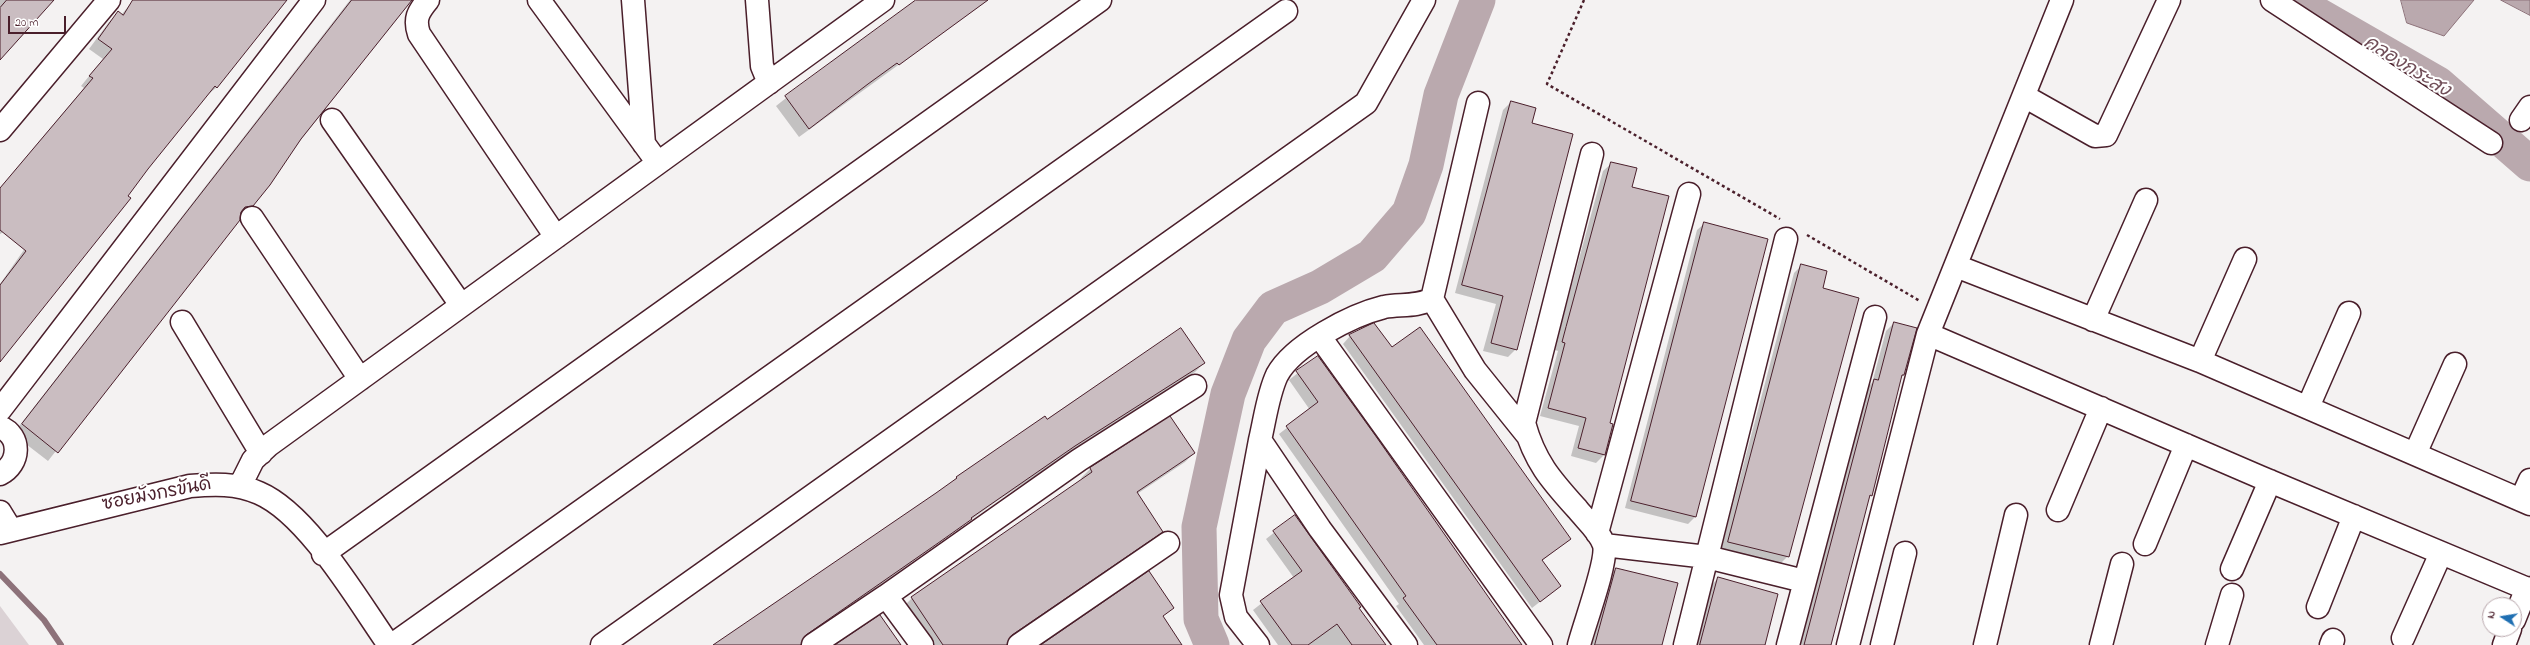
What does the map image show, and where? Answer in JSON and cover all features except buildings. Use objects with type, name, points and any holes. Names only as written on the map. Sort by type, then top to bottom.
[{"type":"street","points":[[0,130],[109,0]]},
{"type":"street","points":[[428,0],[418,11],[415,22],[419,34],[556,237]]},
{"type":"street","points":[[539,0],[658,163]]},
{"type":"street","points":[[633,0],[644,144]]},
{"type":"street","points":[[757,0],[762,66],[769,83]]},
{"type":"street","points":[[240,486],[253,460],[261,453],[360,379],[883,0]]},
{"type":"street","points":[[323,554],[1100,0]]},
{"type":"street","points":[[602,645],[1366,103],[1424,0]]},
{"type":"street","points":[[1848,645],[1928,334],[2062,0]]},
{"type":"street","points":[[2024,96],[2095,136],[2106,135],[2169,0]]},
{"type":"street","points":[[2272,0],[2491,143]]},
{"type":"street","points":[[0,410],[309,3]]},
{"type":"street","points":[[390,645],[1286,11]]},
{"type":"street","points":[[1478,102],[1432,299],[1475,370],[1528,436]]},
{"type":"street","points":[[332,120],[462,305]]},
{"type":"street","points":[[1592,154],[1524,423],[1536,458],[1549,477],[1600,539],[1707,557],[1804,581]]},
{"type":"street","points":[[1579,645],[1604,561],[1600,539],[1689,194]]},
{"type":"street","points":[[2093,320],[2146,200]]},
{"type":"street","points":[[252,218],[360,379]]},
{"type":"street","points":[[1684,645],[1790,230]]},
{"type":"street","points":[[2200,361],[2245,259]]},
{"type":"street","points":[[1956,266],[2200,361],[2526,502],[2530,480]]},
{"type":"street","points":[[1258,645],[1236,617],[1231,595],[1260,440],[1277,376],[1291,357],[1320,337],[1368,312],[1385,307],[1421,304],[1432,299]]},
{"type":"street","points":[[2308,407],[2349,313]]},
{"type":"street","points":[[1788,645],[1874,317]]},
{"type":"street","points":[[182,322],[261,453]]},
{"type":"street","points":[[1928,334],[2270,481],[2529,589],[2522,603]]},
{"type":"street","points":[[1320,337],[1541,645]]},
{"type":"street","points":[[2415,454],[2455,364]]},
{"type":"street","points":[[813,645],[886,596],[1079,460],[1195,386]]},
{"type":"street","points":[[2058,510],[2101,408]]},
{"type":"street","points":[[0,427],[9,432],[16,447],[13,463],[0,474]]},
{"type":"street","points":[[1260,440],[1320,529],[1406,645]]},
{"type":"street","points":[[2145,544],[2186,445]]},
{"type":"street","points":[[2232,569],[2270,481]]},
{"type":"street","name":"ซอยมังกรขันดี","points":[[4,525],[190,486],[217,484],[240,486],[260,493],[284,508],[323,554],[390,645]]},
{"type":"street","points":[[1985,645],[2016,514]]},
{"type":"street","points":[[2318,607],[2354,516]]},
{"type":"street","points":[[1020,645],[1168,542]]},
{"type":"street","points":[[2403,638],[2441,552]]},
{"type":"street","points":[[1882,645],[1905,553]]},
{"type":"street","points":[[2101,645],[2122,564]]},
{"type":"street","points":[[2217,645],[2232,594]]},
{"type":"street","points":[[886,596],[922,645]]},
{"type":"path","points":[[1584,0],[1546,84],[1790,230],[1938,311]]},
{"type":"shaded area","points":[[2401,0],[2474,0],[2444,36],[2407,23]]},
{"type":"shaded area","points":[[2501,0],[2530,0],[2530,15]]},
{"type":"shaded area","points":[[0,606],[29,645],[0,645]]},
{"type":"waterway","points":[[1212,645],[1201,619],[1199,527],[1228,394],[1249,340],[1273,308],[1320,287],[1372,256],[1409,213],[1426,165],[1441,95],[1478,0]]},
{"type":"waterway","name":"คลองกระสง","points":[[2292,0],[2438,84],[2530,164]]},
{"type":"waterway","points":[[0,574],[44,620],[61,645]]}]
